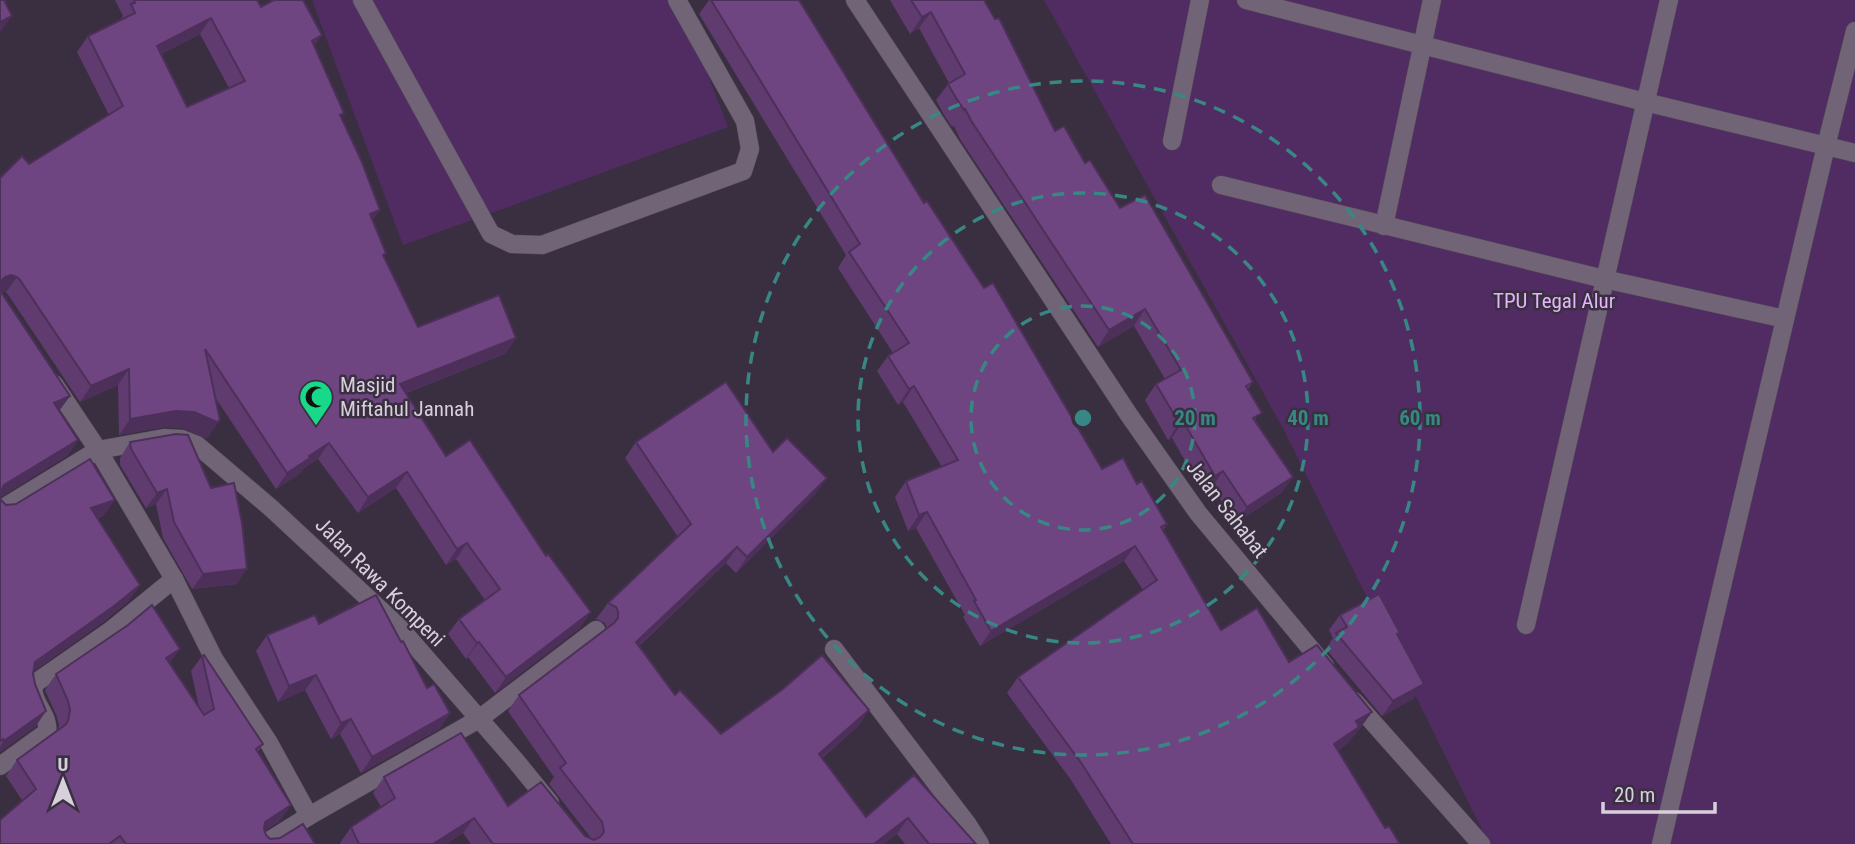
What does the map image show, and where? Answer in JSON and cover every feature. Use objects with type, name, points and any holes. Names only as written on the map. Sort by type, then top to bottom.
[{"type":"street","points":[[363,0],[491,234],[512,244],[542,244],[743,171],[750,149],[745,121],[677,0]]},
{"type":"street","name":"Jalan Sahabat","points":[[856,0],[1129,415],[1198,513],[1340,684],[1481,844]]},
{"type":"street","points":[[1172,141],[1200,0]]},
{"type":"street","points":[[1247,0],[1855,153]]},
{"type":"street","points":[[1384,226],[1432,0]]},
{"type":"street","points":[[1526,625],[1669,0]]},
{"type":"street","points":[[1661,844],[1855,31]]},
{"type":"street","points":[[1221,186],[1604,279],[1785,318]]},
{"type":"street","points":[[44,369],[98,450],[174,579],[214,659],[269,743],[309,816]]},
{"type":"street","name":"Jalan Rawa Kompeni","points":[[0,510],[98,450],[164,438],[182,439],[197,445],[271,508],[399,627],[516,760],[557,813]]},
{"type":"street","points":[[0,766],[47,732],[47,721],[33,695],[34,684],[110,631],[174,579]]},
{"type":"street","points":[[264,844],[479,719],[596,630]]},
{"type":"street","points":[[834,649],[980,844]]},
{"type":"green space","points":[[312,0],[679,0],[728,127],[403,245]]},
{"type":"green space","name":"TPU Tegal Alur","points":[[1044,0],[1855,0],[1855,844],[1489,844],[1284,430]]},
{"type":"building","points":[[0,0],[4,0],[12,16],[0,22]]},
{"type":"building","points":[[134,0],[257,0],[261,7],[274,0],[303,0],[322,35],[312,41],[344,113],[340,115],[380,210],[370,214],[386,253],[383,255],[418,327],[499,295],[516,338],[400,384],[446,456],[470,440],[546,556],[548,554],[591,612],[506,677],[459,619],[500,589],[467,543],[457,549],[407,472],[368,497],[329,443],[287,473],[205,349],[220,420],[217,422],[194,412],[176,411],[130,419],[129,369],[91,386],[20,280],[11,275],[5,277],[0,285],[0,178],[22,156],[29,164],[123,106],[88,36],[135,13],[131,4],[135,3]],"holes":[[[211,18],[245,81],[187,107],[157,46]]]},
{"type":"building","points":[[711,0],[799,0],[924,203],[927,201],[984,288],[993,283],[1102,469],[1123,458],[1137,484],[1142,481],[1167,524],[1161,527],[1221,630],[1257,608],[1289,662],[1317,645],[1372,712],[1356,721],[1359,727],[1334,744],[1385,828],[1389,826],[1400,844],[1133,844],[1082,764],[1018,677],[1157,580],[1135,546],[991,631],[927,512],[919,515],[906,481],[958,460],[914,386],[909,389],[888,356],[909,343],[849,252],[860,244]]},
{"type":"building","points":[[911,0],[984,0],[995,19],[999,18],[1055,131],[1064,126],[1085,163],[1090,160],[1120,208],[1145,195],[1253,382],[1246,386],[1262,413],[1253,418],[1293,477],[1247,507],[1223,471],[1215,476],[1183,421],[1179,423],[1156,384],[1181,370],[1145,309],[1109,330],[956,98],[948,84],[965,74],[931,12],[922,17]]},
{"type":"building","points":[[0,288],[70,396],[54,403],[78,440],[4,485],[0,493]]},
{"type":"building","points":[[726,382],[773,452],[787,438],[827,478],[747,557],[737,547],[636,642],[675,695],[680,690],[721,734],[783,689],[822,655],[869,710],[819,754],[866,817],[914,775],[976,844],[929,844],[908,818],[874,844],[493,844],[474,818],[433,844],[359,844],[351,827],[395,798],[384,777],[461,733],[508,806],[541,782],[585,836],[594,840],[604,832],[602,822],[560,768],[566,763],[519,695],[614,623],[618,612],[616,607],[608,603],[691,524],[636,442]]},
{"type":"building","points":[[176,434],[189,435],[211,488],[234,483],[247,569],[203,574],[174,522],[167,489],[157,493],[131,449],[130,442]]},
{"type":"building","points":[[90,459],[115,500],[91,508],[140,585],[35,662],[35,684],[46,711],[4,741],[0,741],[0,496],[6,505],[16,504]]},
{"type":"building","points":[[1379,594],[1424,684],[1393,701],[1336,633],[1347,627],[1340,615]]},
{"type":"building","points":[[376,595],[427,688],[434,684],[450,713],[372,757],[351,719],[341,723],[316,675],[289,686],[267,635],[315,615],[319,624]]},
{"type":"building","points":[[152,605],[180,649],[166,658],[204,715],[214,709],[202,656],[204,655],[263,744],[256,749],[291,805],[265,822],[266,835],[270,839],[280,838],[303,824],[315,844],[126,844],[120,836],[109,844],[0,844],[0,820],[36,789],[17,760],[68,721],[68,701],[56,674],[128,625]]},
{"type":"place","name":"Masjid Miftahul Jannah","points":[[316,427]]}]
